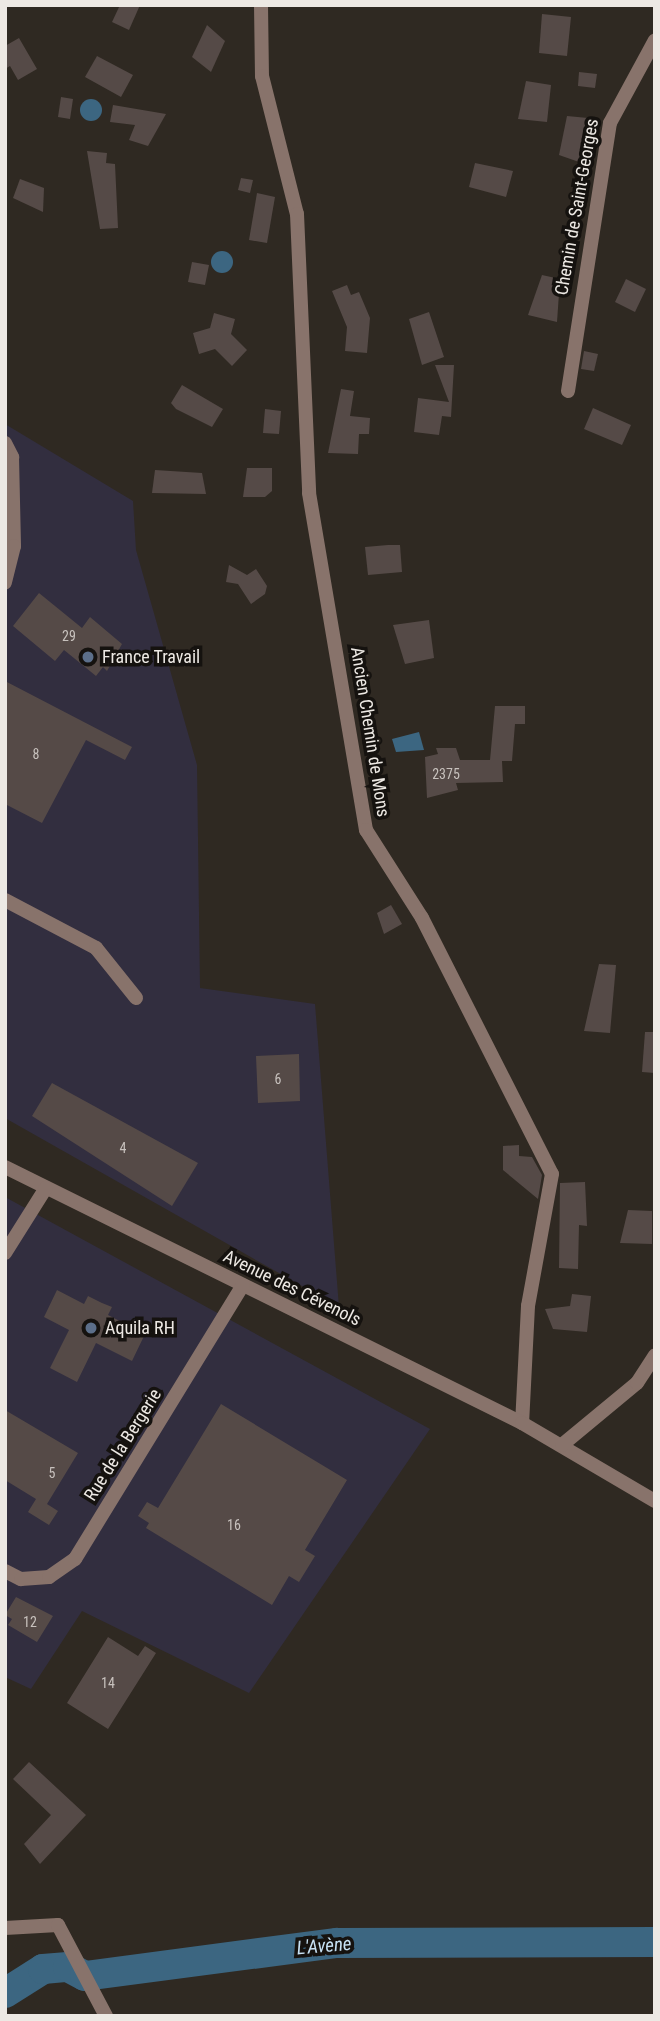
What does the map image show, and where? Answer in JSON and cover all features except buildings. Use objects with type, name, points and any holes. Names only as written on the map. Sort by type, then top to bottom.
[{"type":"street","name":"Ancien Chemin de Mons","points":[[261,5],[262,76],[297,214],[309,493],[366,830],[422,918],[552,1174],[528,1306],[522,1423]]},
{"type":"street","name":"Chemin de Saint-Georges","points":[[568,391],[610,123],[655,40]]},
{"type":"street","points":[[5,443],[12,457],[14,546],[5,583]]},
{"type":"street","points":[[5,900],[96,948],[136,998]]},
{"type":"street","name":"Avenue des Cévenols","points":[[5,1167],[522,1423],[655,1501]]},
{"type":"street","points":[[5,1253],[46,1188]]},
{"type":"street","name":"Rue de la Bergerie","points":[[5,1571],[21,1579],[49,1577],[75,1559],[243,1285]]},
{"type":"street","points":[[562,1445],[637,1383],[655,1355]]},
{"type":"street","points":[[5,1928],[58,1926],[74,1950],[104,2013]]},
{"type":"shaded area","points":[[5,424],[133,501],[136,550],[197,765],[200,988],[315,1004],[339,1307],[5,1118]]},
{"type":"shaded area","points":[[5,1197],[430,1429],[249,1693],[82,1611],[31,1689],[5,1677]]},
{"type":"water","points":[[91,99],[99,102],[102,110],[99,118],[91,121],[83,118],[80,110],[83,102]]},
{"type":"water","points":[[222,251],[230,254],[233,262],[230,270],[222,273],[214,270],[211,262],[214,254]]},
{"type":"water","points":[[419,732],[424,750],[396,752],[392,739]]},
{"type":"waterway","name":"L'Avène","points":[[5,1993],[43,1969],[68,1967],[85,1976],[337,1943],[655,1942]]},
{"type":"place","name":"France Travail","points":[[88,657]]},
{"type":"place","name":"Aquila RH","points":[[91,1328]]}]
